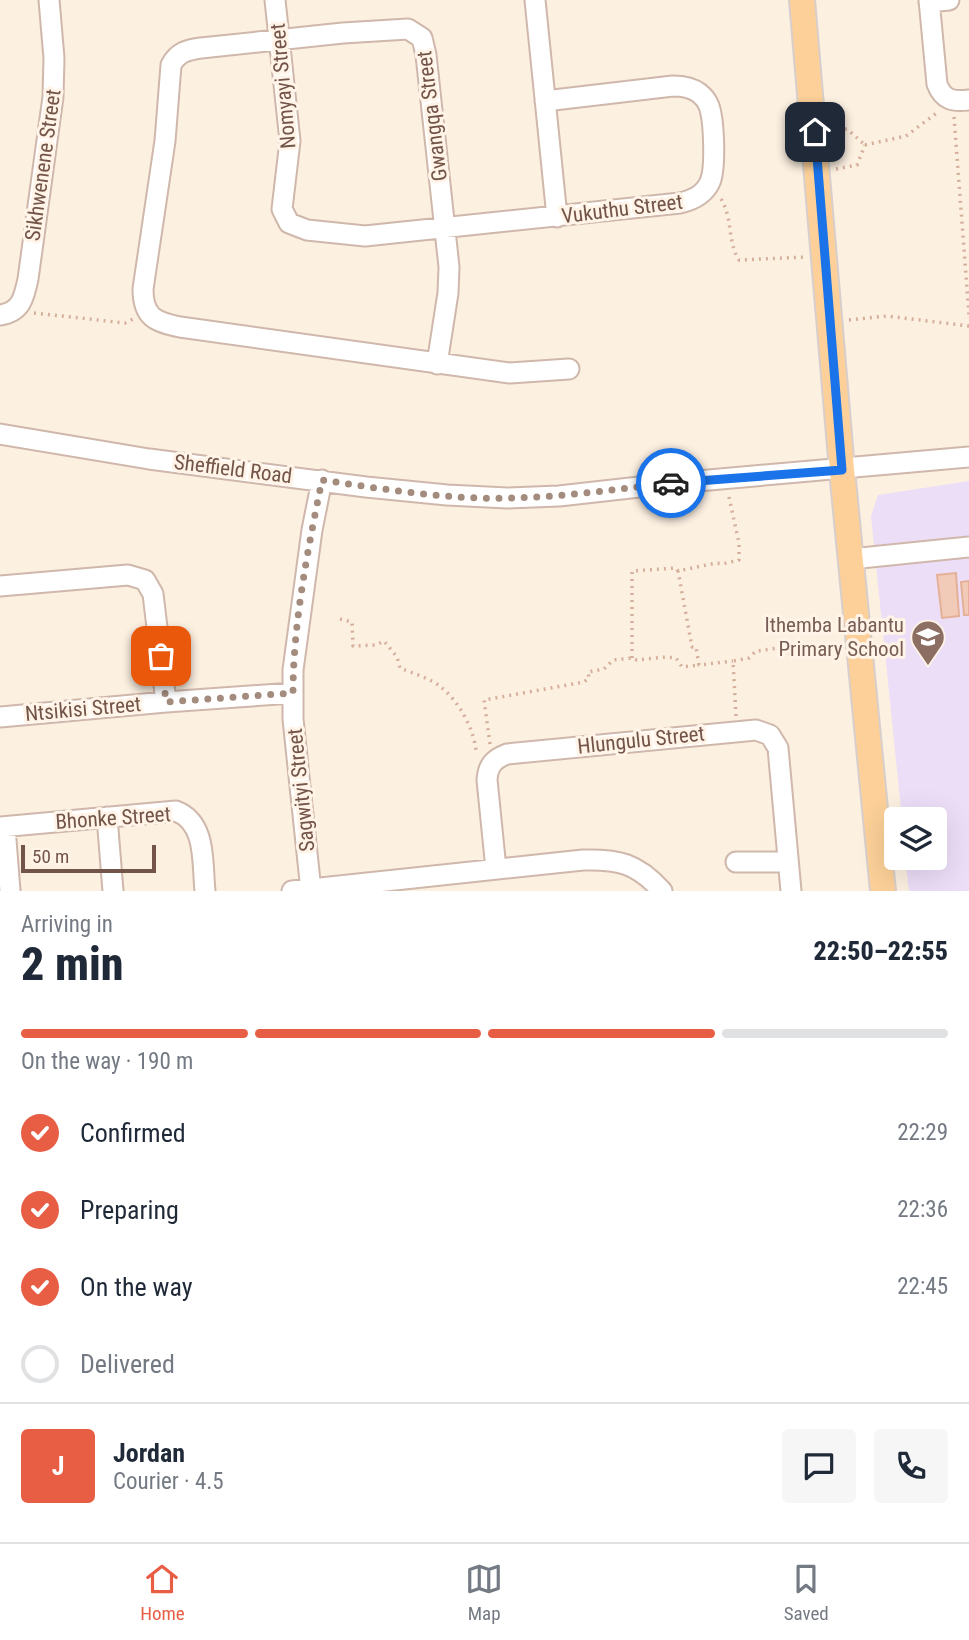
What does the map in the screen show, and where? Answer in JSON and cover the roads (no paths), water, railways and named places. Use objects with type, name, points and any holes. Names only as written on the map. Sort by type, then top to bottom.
[{"type":"main road","points":[[802,0],[842,470],[884,891]]},
{"type":"street","name":"Sikhwenene Street","points":[[9,311],[26,291],[53,97],[54,58],[49,0]]},
{"type":"street","name":"Nomyayi Street","points":[[275,0],[290,141],[282,208],[289,222],[307,230],[365,236],[444,229]]},
{"type":"street","points":[[535,0],[557,217]]},
{"type":"street","points":[[949,0],[929,1],[937,84],[940,93],[961,101]]},
{"type":"street","name":"Gwangqa Street","points":[[396,29],[408,29],[422,38],[449,267],[448,293],[437,364],[163,324],[147,312],[143,302],[144,289],[165,141],[171,65],[176,56],[186,51],[280,40],[396,29]]},
{"type":"street","name":"Vukuthu Street","points":[[444,229],[680,204],[702,194],[710,183],[713,155],[709,107],[698,92],[688,87],[673,86],[545,101]]},
{"type":"street","points":[[437,364],[510,373],[569,369]]},
{"type":"street","name":"Sheffield Road","points":[[0,435],[149,458],[322,480],[447,495],[507,498],[559,496],[725,478],[969,457]]},
{"type":"street","name":"Sagwityi Street","points":[[305,890],[293,693],[295,647],[322,480]]},
{"type":"street","points":[[851,559],[969,547]]},
{"type":"street","points":[[0,586],[128,575],[145,579],[150,586],[155,605],[166,702]]},
{"type":"street","name":"Ntsikisi Street","points":[[0,717],[293,693]]},
{"type":"street","name":"Hlungulu Street","points":[[496,869],[487,780],[488,770],[499,757],[507,754],[736,731],[764,732],[775,741],[791,891]]},
{"type":"street","name":"Bhonke Street","points":[[3,827],[169,810],[184,814],[198,830],[205,891]]},
{"type":"street","points":[[107,817],[113,891]]},
{"type":"street","points":[[3,827],[10,891]]},
{"type":"street","points":[[305,890],[612,859],[633,867],[662,891]]},
{"type":"street","points":[[736,862],[788,862]]},
{"type":"place","name":"Ithemba Labantu Primary School","points":[[928,667]]}]
